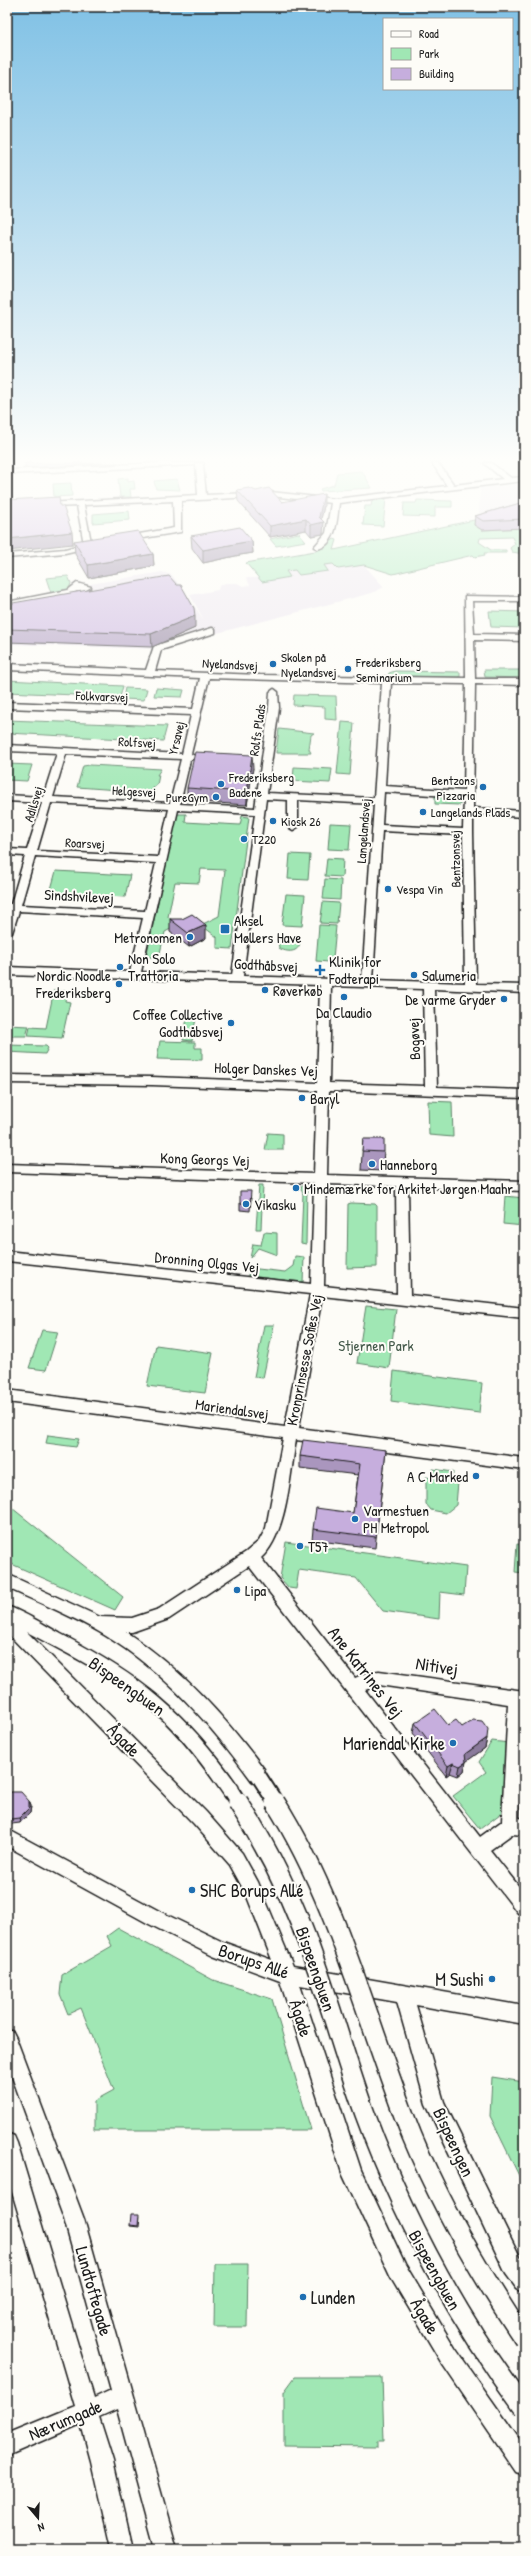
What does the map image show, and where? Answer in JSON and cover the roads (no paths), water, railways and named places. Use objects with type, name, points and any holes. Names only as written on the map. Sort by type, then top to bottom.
[{"type":"street","points":[[7,604],[71,592],[77,589]]},
{"type":"street","name":"Bentzonsvej","points":[[471,987],[468,832],[470,794],[471,637],[468,598],[524,599]]},
{"type":"street","points":[[150,672],[157,648],[212,631]]},
{"type":"street","points":[[471,637],[524,638]]},
{"type":"street","name":"Nyelandsvej","points":[[7,666],[205,675],[274,685],[387,681],[524,682]]},
{"type":"street","name":"Yrsavej","points":[[172,806],[205,675]]},
{"type":"street","name":"Langelandsvej","points":[[367,983],[387,681]]},
{"type":"street","name":"Rolfs Plads","points":[[262,796],[262,759],[274,708],[274,685]]},
{"type":"street","name":"Folkvarsvej","points":[[7,705],[195,712]]},
{"type":"street","name":"Rolfsvej","points":[[7,748],[200,757]]},
{"type":"street","name":"Adilsvej","points":[[7,933],[11,908],[32,853],[62,751]]},
{"type":"street","points":[[379,789],[470,794]]},
{"type":"street","points":[[237,978],[262,796],[378,801]]},
{"type":"street","points":[[293,797],[293,827]]},
{"type":"street","name":"Helgesvej","points":[[7,798],[260,810]]},
{"type":"street","points":[[135,975],[172,806]]},
{"type":"street","points":[[469,811],[524,814]]},
{"type":"street","points":[[377,828],[468,832]]},
{"type":"street","name":"Roarsvej","points":[[7,852],[161,860]]},
{"type":"street","name":"Sindshvilevej","points":[[11,908],[149,915]]},
{"type":"street","name":"Godthåbsvej","points":[[7,971],[524,989]]},
{"type":"street","name":"Kronprinsesse Sofies Vej","points":[[98,1624],[132,1625],[164,1614],[251,1557],[264,1546],[273,1529],[317,1290],[326,982]]},
{"type":"street","name":"Bogøvej","points":[[428,986],[431,1091]]},
{"type":"street","name":"Holger Danskes Vej","points":[[7,1079],[152,1080],[524,1094]]},
{"type":"street","name":"Kong Georgs Vej","points":[[7,1168],[524,1186]]},
{"type":"street","points":[[402,1182],[404,1241],[403,1300]]},
{"type":"street","name":"Dronning Olgas Vej","points":[[7,1256],[524,1313]]},
{"type":"street","name":"Mariendalsvej","points":[[7,1396],[290,1435],[524,1464]]},
{"type":"street","name":"Ane Katrines Vej","points":[[251,1557],[524,1907]]},
{"type":"street","points":[[7,1581],[98,1624]]},
{"type":"street","name":"Bispeengbuen","points":[[7,1613],[113,1671],[152,1699],[188,1734],[232,1792],[267,1850],[295,1907],[364,2111],[411,2226],[461,2317],[524,2408]]},
{"type":"street","name":"Ågade","points":[[7,1622],[200,1818],[236,1859],[252,1888],[287,1974],[352,2173],[398,2271],[448,2355],[524,2464]]},
{"type":"street","name":"Bispeengbuen","points":[[98,1624],[124,1640],[164,1671],[201,1705],[258,1775],[301,1845],[324,1892],[346,1947],[398,2099],[426,2168],[479,2270],[524,2339]]},
{"type":"street","name":"Nitivej","points":[[354,1688],[366,1680],[379,1678],[520,1698],[517,1826]]},
{"type":"street","points":[[478,1848],[517,1826]]},
{"type":"street","name":"Borups Allé","points":[[7,1837],[155,1918],[219,1950],[287,1974],[524,2014]]},
{"type":"street","name":"Bispeengen","points":[[404,1994],[435,2104],[513,2267],[524,2282]]},
{"type":"street","name":"Lundtoftegade","points":[[7,2038],[74,2219],[166,2549]]},
{"type":"street","points":[[7,2143],[102,2461],[122,2549]]},
{"type":"street","name":"Nærumgade","points":[[7,2445],[124,2396]]},
{"type":"place","name":"Skolen på Nyelandsvej","points":[[273,664]]},
{"type":"place","name":"Frederiksberg Seminarium","points":[[348,669]]},
{"type":"place","name":"Frederiksberg Badene","points":[[221,784]]},
{"type":"place","name":"Bentzons Pizzaria","points":[[483,787]]},
{"type":"place","name":"PureGym","points":[[216,797]]},
{"type":"place","name":"Langelands Plads","points":[[423,812]]},
{"type":"place","name":"Kiosk 26","points":[[273,821]]},
{"type":"place","name":"T220","points":[[244,839]]},
{"type":"place","name":"Vespa Vin","points":[[388,889]]},
{"type":"place","name":"Aksel Møllers Have","points":[[225,929]]},
{"type":"place","name":"Metronomen","points":[[190,937]]},
{"type":"place","name":"Non Solo Trattoria","points":[[120,967]]},
{"type":"place","name":"Klinik for Fodterapi","points":[[320,970]]},
{"type":"place","name":"Salumeria","points":[[414,975]]},
{"type":"place","name":"Nordic Noodle Frederiksberg","points":[[119,984]]},
{"type":"place","name":"Røverkøb","points":[[265,990]]},
{"type":"place","name":"Da Claudio","points":[[344,997]]},
{"type":"place","name":"De varme Gryder","points":[[504,999]]},
{"type":"place","name":"Coffee Collective Godthåbsvej","points":[[231,1023]]},
{"type":"place","name":"Baryl","points":[[302,1098]]},
{"type":"place","name":"Hanneborg","points":[[372,1164]]},
{"type":"place","name":"Mindemærke for Arkitet Jørgen Maahr","points":[[296,1188]]},
{"type":"place","name":"Vikasku","points":[[246,1204]]},
{"type":"place","name":"A C Marked","points":[[476,1476]]},
{"type":"place","name":"Varmestuen PH Metropol","points":[[355,1519]]},
{"type":"place","name":"T57","points":[[300,1546]]},
{"type":"place","name":"Lipa","points":[[237,1590]]},
{"type":"place","name":"Mariendal Kirke","points":[[453,1743]]},
{"type":"place","name":"SHC Borups Allé","points":[[192,1890]]},
{"type":"place","name":"M Sushi","points":[[492,1979]]},
{"type":"place","name":"Lunden","points":[[303,2297]]},
{"type":"park label","name":"Stjernen Park","points":[[376,1345]]}]
